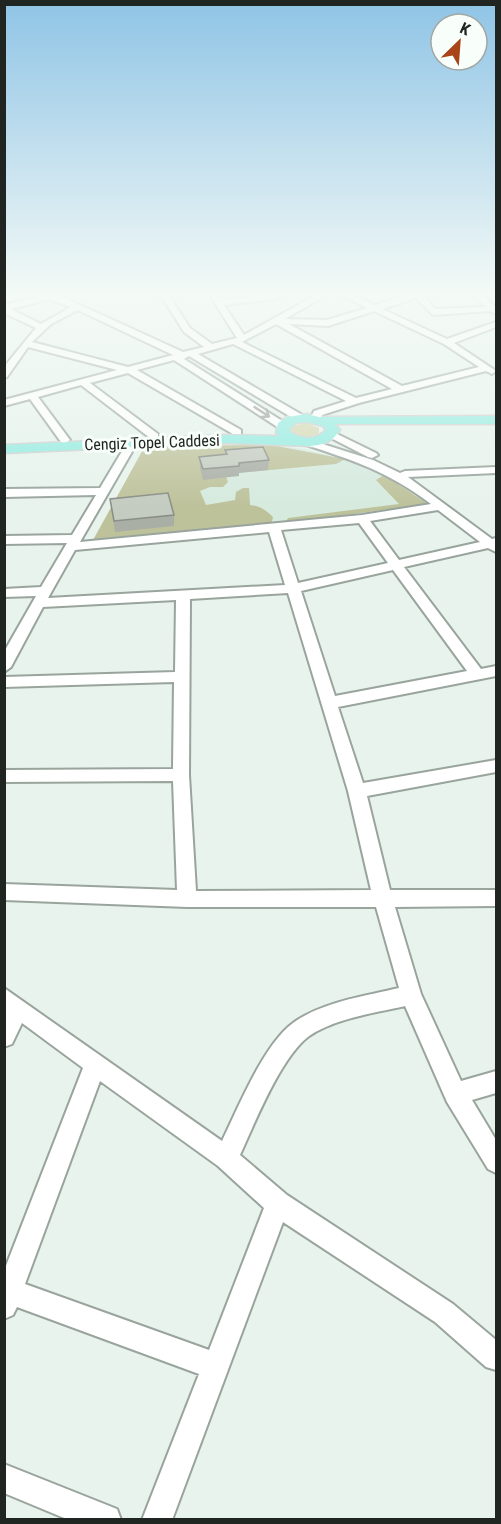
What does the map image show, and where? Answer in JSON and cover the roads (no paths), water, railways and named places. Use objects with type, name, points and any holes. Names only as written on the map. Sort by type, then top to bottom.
[{"type":"main road","points":[[496,420],[300,418],[283,428],[287,437],[303,442],[322,440],[332,432],[374,424],[496,425]]},
{"type":"main road","points":[[319,419],[328,423],[332,432]]},
{"type":"main road","name":"Cengiz Topel Caddesi","points":[[4,442],[283,428]]},
{"type":"main road","name":"Cengiz Topel Caddesi","points":[[4,449],[256,439],[303,442]]},
{"type":"street","points":[[111,365],[130,370],[237,432]]},
{"type":"street","points":[[4,403],[149,365]]},
{"type":"street","points":[[197,365],[283,428]]},
{"type":"street","points":[[201,365],[300,418]]},
{"type":"street","points":[[286,365],[355,401]]},
{"type":"street","points":[[356,365],[399,389]]},
{"type":"street","points":[[483,365],[496,374]]},
{"type":"street","points":[[319,419],[318,413],[355,401],[487,368]]},
{"type":"street","points":[[84,383],[154,436]]},
{"type":"street","points":[[33,397],[65,440]]},
{"type":"street","points":[[332,432],[407,479],[494,545]]},
{"type":"street","points":[[303,442],[369,462],[407,479],[496,471]]},
{"type":"street","points":[[6,660],[102,491],[132,443]]},
{"type":"street","points":[[4,493],[102,491]]},
{"type":"street","points":[[4,540],[73,543],[274,528],[362,519],[442,507]]},
{"type":"street","points":[[362,519],[477,674]]},
{"type":"street","points":[[274,528],[357,791],[383,899],[411,995],[455,1094],[496,1161]]},
{"type":"street","points":[[4,592],[41,597],[183,595],[292,589],[494,545]]},
{"type":"street","points":[[183,595],[181,775],[187,899]]},
{"type":"street","points":[[329,703],[496,671]]},
{"type":"street","points":[[4,682],[182,677]]},
{"type":"street","points":[[357,791],[496,766]]},
{"type":"street","points":[[4,776],[181,775]]},
{"type":"street","points":[[4,892],[187,899],[496,898]]},
{"type":"street","points":[[225,1158],[285,1044],[302,1029],[344,1012],[411,995]]},
{"type":"street","points":[[4,1037],[11,1003],[225,1158],[278,1204],[444,1313],[496,1357]]},
{"type":"street","points":[[95,1065],[7,1299],[215,1366]]},
{"type":"street","points":[[455,1094],[496,1082]]},
{"type":"street","points":[[157,1520],[278,1204]]},
{"type":"street","points":[[4,1478],[72,1512],[106,1520]]}]
